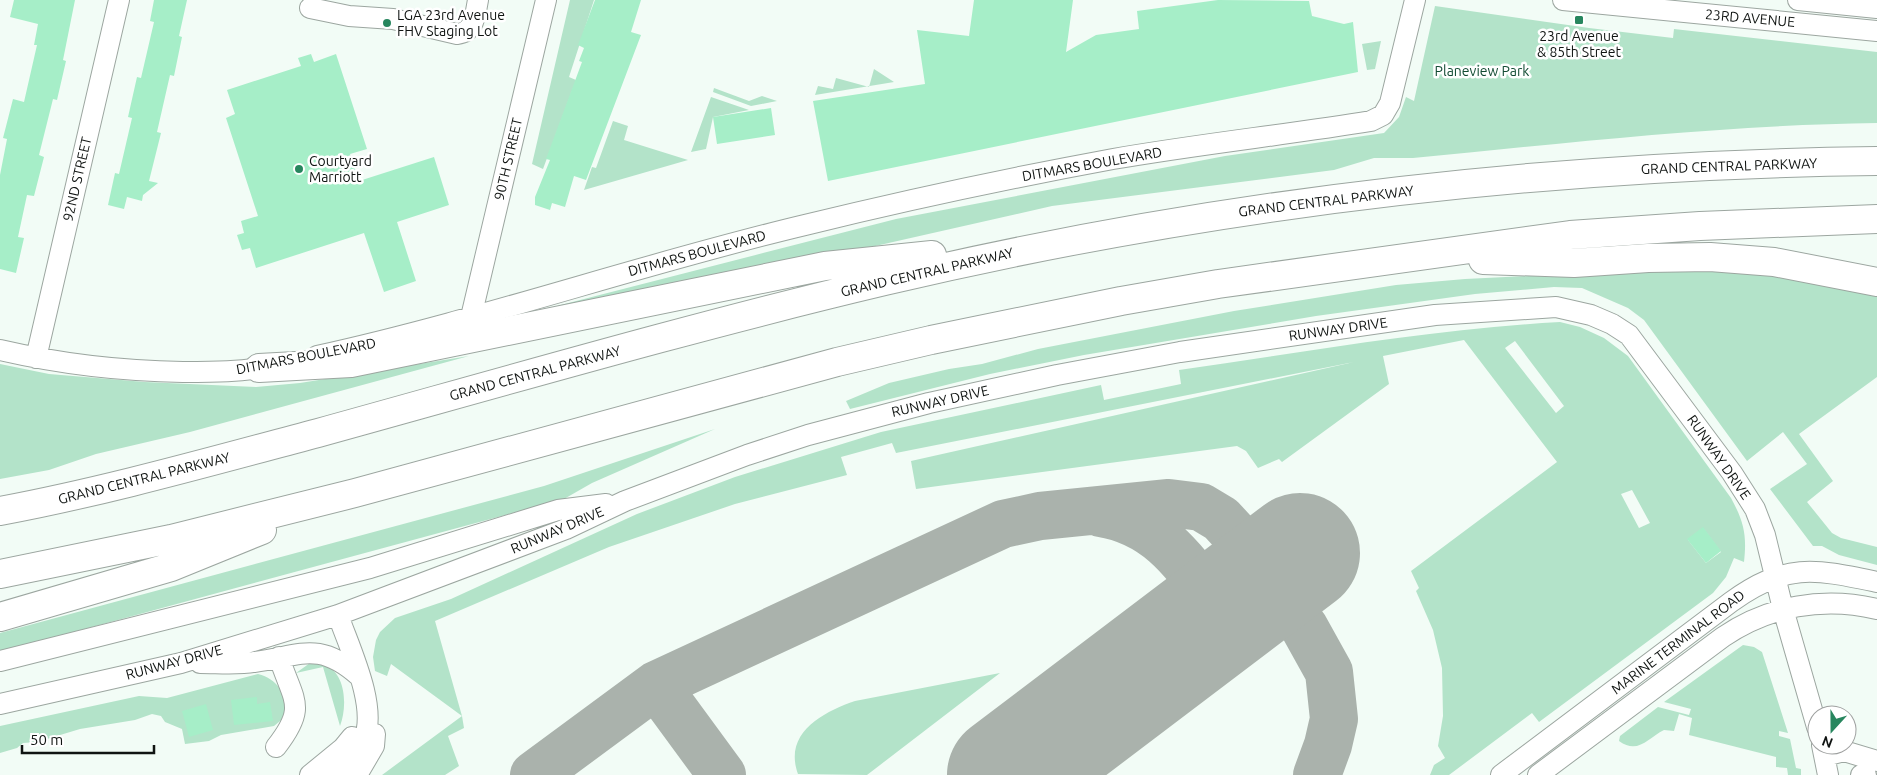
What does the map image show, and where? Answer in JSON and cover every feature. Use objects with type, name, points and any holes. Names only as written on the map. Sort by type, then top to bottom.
[{"type":"highway","name":"GRAND CENTRAL PARKWAY","points":[[0,511],[164,474],[821,296],[1073,240],[1284,205],[1524,178],[1718,165],[1877,162]]},
{"type":"highway","points":[[0,574],[171,539],[355,493],[574,435],[766,381],[931,340],[1141,297],[1570,235],[1709,226],[1877,219]]},
{"type":"highway","points":[[259,368],[351,363],[825,266],[1073,240]]},
{"type":"highway","points":[[1409,257],[1574,263],[1648,258],[1710,257],[1774,262],[1877,282]]},
{"type":"highway","points":[[0,617],[191,560],[355,493]]},
{"type":"highway","points":[[0,612],[62,598]]},
{"type":"street","name":"92ND STREET","points":[[36,358],[118,0]]},
{"type":"street","points":[[310,8],[349,16],[393,19],[457,34],[465,33],[472,27],[478,0]]},
{"type":"street","name":"90TH STREET","points":[[471,317],[546,0]]},
{"type":"street","name":"DITMARS BOULEVARD","points":[[0,350],[94,367],[162,372],[227,371],[259,368],[368,344],[471,317],[708,249],[816,222],[1113,159],[1234,139],[1371,121],[1383,115],[1390,103],[1415,0]]},
{"type":"street","name":"23RD AVENUE","points":[[1563,0],[1629,4],[1877,31]]},
{"type":"street","name":"23RD AVENUE","points":[[1798,0],[1877,8]]},
{"type":"street","name":"RUNWAY DRIVE","points":[[0,704],[181,663],[338,615],[566,528],[625,501],[808,435],[929,403],[1048,377],[1180,352],[1444,314],[1556,307],[1580,311],[1602,319],[1622,330],[1637,343],[1750,500],[1761,522],[1783,609],[1811,705]]},
{"type":"street","points":[[0,661],[370,568],[558,510],[625,501]]},
{"type":"street","name":"MARINE TERMINAL ROAD","points":[[1501,775],[1742,594],[1775,577],[1794,572],[1815,570],[1877,582]]},
{"type":"street","name":"MARINE TERMINAL ROAD","points":[[1538,775],[1734,629],[1783,609],[1826,603],[1856,605],[1877,610]]},
{"type":"street","points":[[338,615],[376,729],[374,746],[357,775]]},
{"type":"street","points":[[181,663],[254,662],[310,652],[324,654],[348,666],[359,676]]},
{"type":"street","points":[[276,748],[294,721],[296,708],[292,691],[279,657]]},
{"type":"street","points":[[310,775],[343,748],[353,736],[361,722],[367,704]]},
{"type":"street","points":[[335,775],[364,739],[368,723],[367,704]]},
{"type":"street","points":[[1586,712],[1599,729]]},
{"type":"street","points":[[1830,757],[1877,761]]},
{"type":"street","points":[[1861,775],[1866,775]]},
{"type":"green space","points":[[570,0],[594,0],[569,77],[576,80],[543,169],[532,164]]},
{"type":"green space","name":"Planeview Park","points":[[1435,6],[1673,38],[1674,29],[1877,52],[1877,123],[1819,124],[1703,131],[1413,158],[1374,158],[1334,170],[1052,206],[809,261],[545,309],[896,219],[1225,156],[1384,133],[1399,117],[1406,97],[1414,101]]},
{"type":"green space","points":[[1381,41],[1375,69],[1367,70],[1362,44]]},
{"type":"green space","points":[[874,69],[894,82],[869,86]]},
{"type":"green space","points":[[836,78],[867,86],[815,95],[818,86],[833,89]]},
{"type":"green space","points":[[714,88],[749,101],[762,96],[777,101],[751,106],[713,92]]},
{"type":"green space","points":[[711,97],[749,110],[713,117],[706,149],[691,152]]},
{"type":"green space","points":[[613,121],[628,126],[624,140],[688,160],[584,190],[592,167],[596,168]]},
{"type":"green space","points":[[1692,268],[1783,277],[1877,296],[1877,377],[1799,434],[1833,481],[1807,502],[1832,533],[1841,538],[1877,547],[1877,565],[1839,555],[1822,546],[1813,546],[1770,489],[1807,464],[1783,432],[1747,461],[1644,320],[1628,308],[1582,288],[1554,287],[1475,294],[1316,316],[1084,355],[990,374],[850,409],[846,401],[889,383],[949,369],[982,364],[1038,349],[1234,311],[1396,285],[1465,279]]},
{"type":"green space","points":[[1560,322],[1580,327],[1604,338],[1628,356],[1731,498],[1742,522],[1745,536],[1744,562],[1734,558],[1726,577],[1713,593],[1539,722],[1532,713],[1449,775],[1430,775],[1434,765],[1445,758],[1438,746],[1443,716],[1442,668],[1433,630],[1416,591],[1419,588],[1411,571],[1557,462],[1464,340],[1383,356],[1389,384],[1282,462],[1279,459],[1258,468],[1246,451],[1237,446],[916,489],[911,461],[1354,362],[896,453],[892,443],[841,457],[847,475],[735,504],[609,547],[435,621],[462,716],[391,664],[387,676],[375,671],[373,657],[376,640],[380,632],[395,618],[451,599],[637,514],[735,477],[881,432],[1101,385],[1104,400],[1181,384],[1179,370],[1416,336],[1512,325]],"holes":[[[1515,341],[1564,406],[1556,413],[1505,348]],[[1632,490],[1650,523],[1639,528],[1621,494]],[[1703,528],[1721,552],[1706,563],[1688,540]]]},
{"type":"green space","points":[[469,356],[190,432],[96,454],[49,470],[0,479],[0,364],[49,374],[145,382],[256,387],[300,383]]},
{"type":"green space","points":[[715,429],[592,483],[564,499],[0,652],[0,633],[544,486]]},
{"type":"green space","points":[[1743,645],[1754,647],[1762,652],[1788,733],[1779,731],[1779,736],[1790,739],[1796,768],[1801,769],[1801,775],[1788,775],[1787,768],[1776,767],[1776,757],[1689,735],[1692,718],[1679,714],[1674,731],[1664,730],[1637,746],[1626,745],[1619,741],[1620,736],[1658,707],[1689,715],[1691,709],[1664,702]]},
{"type":"green space","points":[[310,663],[325,665],[338,676],[344,701],[340,726],[323,667],[296,673]]},
{"type":"green space","points":[[1000,673],[867,775],[798,774],[795,760],[796,747],[801,736],[809,726],[830,711],[855,701]]},
{"type":"green space","points":[[258,674],[272,680],[277,685],[285,702],[285,717],[274,726],[221,735],[209,741],[185,744],[182,729],[165,722],[161,716],[152,714],[135,720],[80,729],[37,742],[23,743],[17,748],[0,753],[0,726],[139,696],[167,698]]},
{"type":"green space","points":[[462,716],[464,728],[448,736],[459,766],[445,775],[382,775]]},
{"type":"building","points":[[14,0],[75,0],[63,60],[66,61],[57,100],[53,99],[39,155],[44,157],[34,196],[27,195],[18,237],[24,238],[16,273],[0,269],[0,175],[7,139],[3,138],[13,99],[24,102],[37,45],[34,45],[38,24],[10,17]]},
{"type":"building","points":[[154,0],[187,0],[179,36],[182,37],[174,76],[170,75],[157,132],[161,133],[149,181],[158,183],[143,195],[142,201],[127,197],[124,209],[108,205],[115,173],[119,174],[132,118],[128,117],[137,77],[141,78],[154,22],[150,21]]},
{"type":"building","points":[[595,0],[641,0],[631,32],[641,35],[586,180],[574,176],[565,207],[552,203],[550,210],[535,205],[535,197],[550,160],[546,159],[582,62],[579,61],[584,48],[578,45]]},
{"type":"building","points":[[974,0],[1073,0],[1066,52],[1096,35],[1139,29],[1137,11],[1218,0],[1309,1],[1312,16],[1344,24],[1353,22],[1358,72],[828,181],[813,101],[925,84],[917,30],[969,36]]},
{"type":"building","name":"Courtyard Marriott","points":[[311,54],[314,62],[336,54],[367,149],[350,154],[359,181],[434,157],[449,205],[397,222],[416,281],[384,292],[364,233],[256,268],[250,248],[242,250],[237,235],[244,233],[241,221],[258,216],[226,118],[235,114],[227,90],[301,66],[298,58]]},
{"type":"building","points":[[771,108],[775,135],[717,144],[713,117]]},
{"type":"building","points":[[1703,527],[1721,551],[1706,563],[1687,539]]},
{"type":"building","points":[[257,697],[257,704],[270,702],[273,721],[234,725],[231,700]]},
{"type":"building","points":[[206,704],[213,730],[189,737],[182,711]]},
{"type":"taxiway","points":[[534,775],[656,685],[1003,524],[1040,516],[1169,503],[1201,507],[1221,519],[1233,532],[1304,627],[1329,672],[1334,719],[1328,745],[1317,775]]},
{"type":"taxiway","points":[[1101,513],[1122,518],[1141,526],[1157,537],[1184,563],[1222,612]]},
{"type":"taxiway","points":[[656,685],[722,775]]},
{"type":"runway","points":[[1007,775],[1300,553]]},
{"type":"place","name":"23rd Avenue & 85th Street","points":[[1579,20]]},
{"type":"place","name":"LGA 23rd Avenue FHV Staging Lot","points":[[387,23]]},
{"type":"place","name":"Courtyard Marriott","points":[[299,169]]}]
